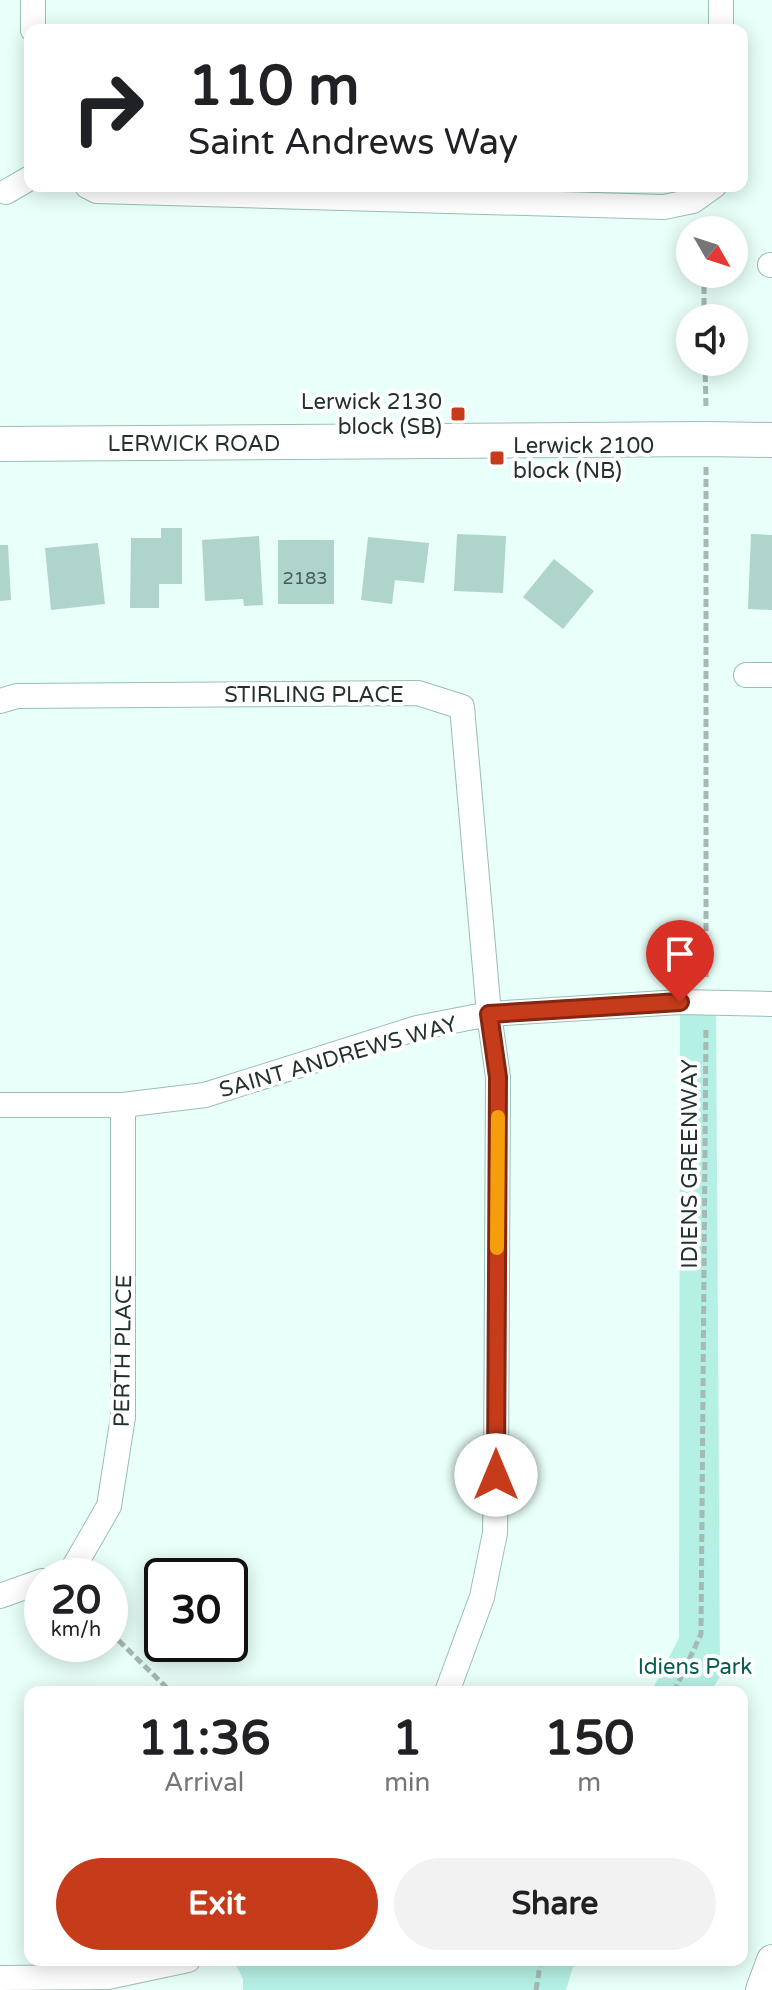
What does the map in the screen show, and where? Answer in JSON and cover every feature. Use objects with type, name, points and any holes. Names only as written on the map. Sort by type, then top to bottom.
[{"type":"main road","name":"LERWICK ROAD","points":[[0,444],[772,440]]},
{"type":"street","points":[[33,0],[33,24]]},
{"type":"street","points":[[721,0],[721,24]]},
{"type":"street","points":[[6,192],[24,182]]},
{"type":"street","points":[[132,192],[664,207],[693,201],[706,192]]},
{"type":"street","points":[[746,675],[772,675]]},
{"type":"street","name":"STIRLING PLACE","points":[[0,701],[17,696],[418,693],[462,707],[489,1014]]},
{"type":"street","name":"SAINT ANDREWS WAY","points":[[0,1105],[123,1105],[205,1095],[417,1028],[489,1014],[706,1002],[772,1004]]},
{"type":"street","points":[[449,1686],[482,1597],[495,1533],[498,1077],[489,1014]]},
{"type":"street","name":"PERTH PLACE","points":[[79,1558],[109,1506],[123,1417],[123,1105]]},
{"type":"street","points":[[0,1596],[24,1587]]},
{"type":"street","points":[[761,1990],[772,1961]]},
{"type":"street","points":[[0,1978],[108,1977],[160,1966]]},
{"type":"path","name":"IDIENS GREENWAY","points":[[677,1686],[701,1634],[706,1002],[705,376]]},
{"type":"path","points":[[128,1650],[165,1686]]},
{"type":"path","points":[[536,1990],[540,1966]]},
{"type":"green space","name":"Idiens Park","points":[[680,1002],[716,1002],[720,1677],[714,1686],[654,1686],[679,1638]]},
{"type":"green space","points":[[236,1966],[573,1966],[566,1990],[243,1990],[243,1979]]},
{"type":"building","points":[[161,528],[182,528],[182,584],[159,584],[159,608],[130,608],[131,538],[161,538]]},
{"type":"building","points":[[457,534],[506,536],[503,593],[454,591]]},
{"type":"building","points":[[751,534],[772,535],[772,610],[748,609]]},
{"type":"building","points":[[259,536],[263,605],[244,606],[243,599],[205,601],[202,540]]},
{"type":"building","points":[[368,537],[429,543],[424,583],[395,580],[392,604],[361,600]]},
{"type":"building","points":[[278,540],[334,540],[334,604],[278,604]]},
{"type":"building","points":[[98,543],[105,604],[51,610],[45,548]]},
{"type":"building","points":[[0,545],[8,545],[11,600],[0,601]]},
{"type":"building","points":[[554,559],[594,591],[563,629],[523,597]]},
{"type":"slow traffic","points":[[497,1248],[498,1117]]},
{"type":"place","name":"Lerwick 2130 block (SB)","points":[[458,414]]},
{"type":"place","name":"Lerwick 2100 block (NB)","points":[[497,458]]},
{"type":"route","points":[[496,1475],[498,1077],[489,1014],[680,1002]]}]
